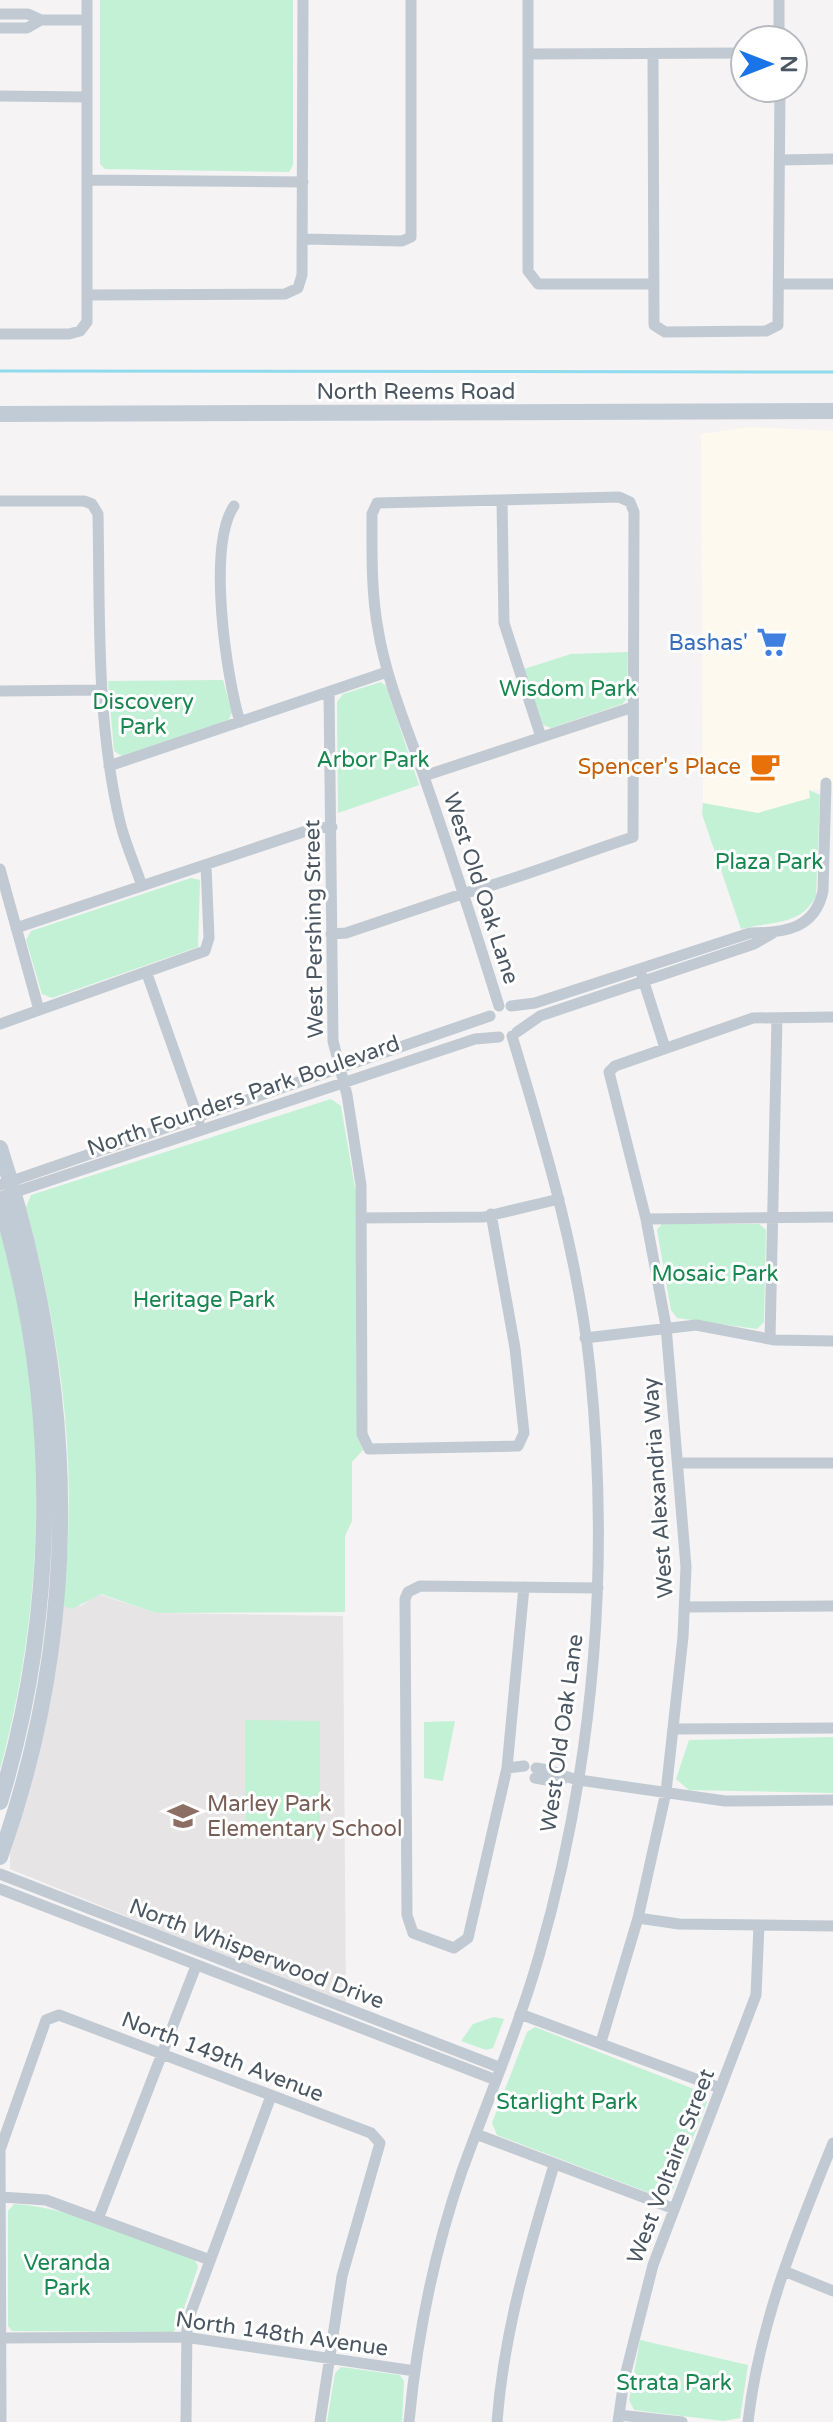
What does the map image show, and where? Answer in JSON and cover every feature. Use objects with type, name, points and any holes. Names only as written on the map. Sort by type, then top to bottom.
[{"type":"street","points":[[0,334],[69,334],[80,331],[87,322],[87,0]]},
{"type":"street","points":[[88,295],[285,294],[298,288],[302,275],[303,239],[303,0]]},
{"type":"street","points":[[303,239],[387,242],[411,237],[411,0]]},
{"type":"street","points":[[528,0],[528,271],[538,284],[653,284]]},
{"type":"street","points":[[779,0],[779,24]]},
{"type":"street","points":[[0,14],[28,14],[41,20],[87,20]]},
{"type":"street","points":[[0,28],[27,28],[41,20]]},
{"type":"street","points":[[529,54],[729,53]]},
{"type":"street","points":[[653,54],[654,325],[665,332],[766,331],[778,325],[780,104]]},
{"type":"street","points":[[0,96],[86,97]]},
{"type":"street","points":[[780,160],[833,159]]},
{"type":"street","points":[[88,180],[303,182]]},
{"type":"street","points":[[780,284],[833,284]]},
{"type":"street","name":"North Reems Road","points":[[0,414],[833,411]]},
{"type":"street","points":[[331,934],[346,933],[633,837],[634,512],[630,502],[619,497],[502,500],[504,623],[541,737]]},
{"type":"street","name":"West Old Oak Lane","points":[[409,2422],[415,2371],[437,2256],[476,2134],[520,2014],[554,1899],[579,1780],[593,1671],[598,1588],[599,1500],[585,1338],[559,1199],[510,1035],[521,1017],[505,1006],[462,894],[387,672],[377,629],[372,514],[377,503],[502,500]]},
{"type":"street","points":[[0,501],[92,504],[98,514],[101,690],[109,766],[121,824],[142,886]]},
{"type":"street","points":[[234,506],[223,533],[223,633],[227,673],[240,722]]},
{"type":"street","points":[[109,766],[387,672]]},
{"type":"street","points":[[0,691],[101,690]]},
{"type":"street","name":"West Pershing Street","points":[[329,692],[333,1041],[359,1166],[362,1434],[369,1449],[518,1446],[524,1433],[515,1348],[491,1214]]},
{"type":"street","points":[[424,776],[633,707]]},
{"type":"street","name":"North Founders Park Boulevard","points":[[505,1006],[535,1003],[642,975],[754,944],[774,933],[805,924],[821,903],[826,783]]},
{"type":"street","points":[[16,928],[315,828],[332,827]]},
{"type":"street","points":[[0,1024],[205,951],[209,938],[206,865]]},
{"type":"street","points":[[0,869],[39,1010]]},
{"type":"street","points":[[147,974],[201,1130]]},
{"type":"street","points":[[642,975],[665,1048],[753,1018],[833,1017]]},
{"type":"street","name":"North Founders Park Boulevard","points":[[5,1192],[481,1037],[510,1035],[540,1016],[642,975]]},
{"type":"street","points":[[505,1006],[490,1016],[490,1026],[510,1035]]},
{"type":"street","name":"North Founders Park Boulevard","points":[[5,1192],[197,1117],[490,1016]]},
{"type":"street","points":[[770,1339],[777,1018]]},
{"type":"street","name":"West Alexandria Way","points":[[601,2042],[638,1918],[666,1794],[685,1607],[680,1463],[666,1326],[646,1219],[609,1072],[615,1066],[665,1048]]},
{"type":"street","points":[[0,1148],[40,1415],[44,1494],[44,1551],[35,1642],[19,1728],[0,1802]]},
{"type":"street","points":[[0,1857],[19,1799],[38,1720],[54,1630],[60,1552],[61,1465],[54,1377],[39,1287],[5,1192]]},
{"type":"street","points":[[361,1218],[491,1214],[559,1199]]},
{"type":"street","points":[[646,1219],[833,1217]]},
{"type":"street","points":[[585,1338],[666,1326],[696,1325],[770,1339],[833,1341]]},
{"type":"street","points":[[680,1463],[833,1463]]},
{"type":"street","points":[[524,1587],[528,1771],[468,1938],[454,1948],[413,1933],[407,1915],[405,1599],[408,1592],[420,1586],[524,1587],[598,1588]]},
{"type":"street","points":[[685,1607],[833,1606]]},
{"type":"street","points":[[674,1729],[833,1728]]},
{"type":"street","points":[[528,1771],[560,1771],[566,1777],[579,1780],[725,1801],[833,1800]]},
{"type":"street","name":"North Whisperwood Drive","points":[[0,1874],[501,2068]]},
{"type":"street","name":"North Whisperwood Drive","points":[[0,1889],[496,2080]]},
{"type":"street","points":[[638,1918],[679,1924],[833,1926]]},
{"type":"street","name":"West Voltaire Street","points":[[618,2419],[637,2323],[672,2208],[756,1995],[759,1925]]},
{"type":"street","points":[[98,2219],[196,1966]]},
{"type":"street","points":[[520,2014],[720,2088]]},
{"type":"street","name":"North 149th Avenue","points":[[1,2197],[2,2137],[49,2016],[59,2015],[371,2133],[380,2143],[342,2276],[328,2359]]},
{"type":"street","points":[[186,2422],[187,2323],[271,2096]]},
{"type":"street","points":[[476,2134],[672,2208]]},
{"type":"street","points":[[748,2422],[761,2340],[833,2143]]},
{"type":"street","points":[[497,2422],[506,2340],[519,2276],[554,2165]]},
{"type":"street","points":[[1,2422],[1,2197],[46,2200],[210,2260]]},
{"type":"street","points":[[784,2271],[833,2291]]},
{"type":"street","name":"North 148th Avenue","points":[[0,2338],[185,2337],[415,2371]]},
{"type":"street","points":[[320,2422],[328,2359]]},
{"type":"street","points":[[618,2419],[682,2422]]},
{"type":"shaded area","points":[[750,427],[833,431],[833,789],[809,790],[811,798],[758,813],[703,803],[701,434]]},
{"type":"shaded area","name":"Marley Park Elementary School","points":[[98,1594],[156,1613],[343,1616],[346,2005],[10,1869],[10,1851],[32,1781],[49,1706],[62,1605],[81,1606]]},
{"type":"green space","points":[[100,0],[293,0],[293,165],[289,172],[105,169],[100,164]]},
{"type":"green space","name":"Wisdom Park","points":[[628,652],[627,699],[622,704],[551,728],[543,725],[524,669],[571,654]]},
{"type":"green space","name":"Discovery Park","points":[[223,680],[232,713],[228,720],[122,756],[114,751],[108,681]]},
{"type":"green space","name":"Arbor Park","points":[[381,682],[386,686],[419,785],[338,813],[337,702],[343,694]]},
{"type":"green space","name":"Plaza Park","points":[[809,790],[820,795],[816,896],[802,913],[793,918],[741,929],[702,814],[703,803],[758,813],[810,798]]},
{"type":"green space","points":[[191,878],[200,880],[198,947],[52,998],[42,994],[26,940],[31,931]]},
{"type":"green space","name":"Heritage Park","points":[[331,1099],[341,1106],[356,1194],[357,1434],[363,1450],[352,1462],[352,1521],[345,1536],[345,1612],[156,1613],[101,1594],[72,1609],[62,1605],[67,1555],[68,1454],[58,1355],[26,1207],[31,1195]]},
{"type":"green space","name":"Mosaic Park","points":[[662,1224],[759,1224],[766,1230],[764,1322],[757,1329],[677,1318],[671,1310],[657,1230]]},
{"type":"green space","points":[[0,1232],[17,1296],[28,1362],[35,1431],[36,1500],[34,1570],[27,1639],[0,1769]]},
{"type":"green space","points":[[245,1720],[320,1721],[320,1838],[245,1838]]},
{"type":"green space","points":[[455,1721],[443,1781],[424,1778],[424,1722]]},
{"type":"green space","points":[[833,1737],[833,1793],[689,1790],[676,1779],[689,1740]]},
{"type":"green space","points":[[494,2017],[504,2019],[493,2048],[486,2050],[461,2041],[473,2024]]},
{"type":"green space","name":"Starlight Park","points":[[535,2027],[704,2093],[707,2102],[671,2194],[663,2198],[497,2135],[492,2123],[527,2032]]},
{"type":"green space","name":"Veranda Park","points":[[14,2204],[83,2218],[195,2260],[198,2267],[178,2326],[173,2332],[12,2331],[8,2326],[8,2211]]},
{"type":"green space","name":"Strata Park","points":[[640,2340],[748,2365],[740,2418],[723,2421],[634,2410],[629,2400]]},
{"type":"green space","points":[[341,2367],[400,2375],[404,2381],[402,2422],[327,2422],[335,2373]]},
{"type":"waterway","points":[[0,371],[833,372]]},
{"type":"place","name":"Bashas'","points":[[772,642]]},
{"type":"place","name":"Spencer's Place","points":[[765,766]]},
{"type":"place","name":"Marley Park Elementary School","points":[[183,1816]]}]
